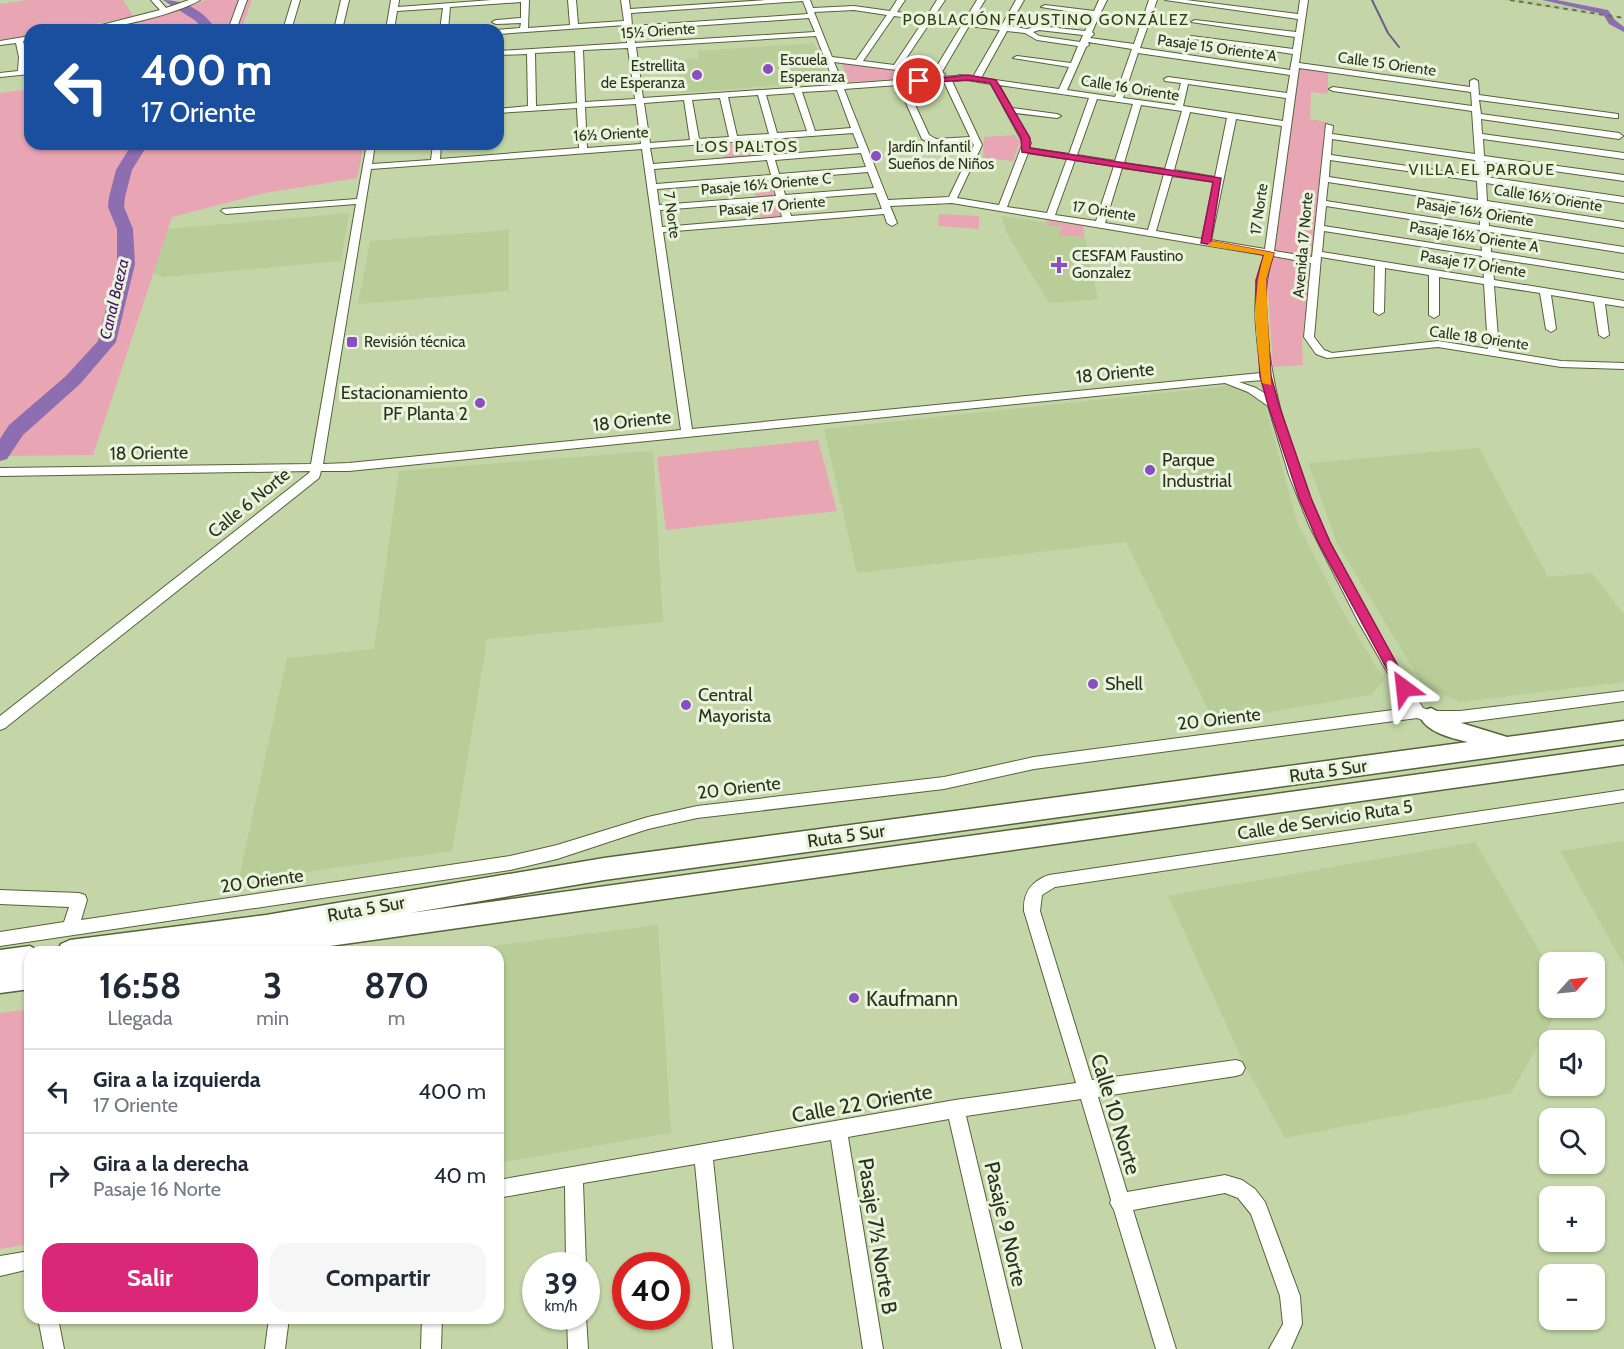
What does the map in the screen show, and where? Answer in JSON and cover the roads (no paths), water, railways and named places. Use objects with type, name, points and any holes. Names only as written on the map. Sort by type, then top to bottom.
[{"type":"highway","points":[[1424,714],[1466,734],[1521,744]]},
{"type":"highway","name":"Ruta 5 Sur","points":[[70,941],[266,926],[604,870],[1624,730]]},
{"type":"highway","name":"Ruta 5 Sur","points":[[251,946],[1624,755]]},
{"type":"highway","points":[[0,962],[24,959]]},
{"type":"highway","points":[[0,981],[24,978]]},
{"type":"street","points":[[155,0],[170,10]]},
{"type":"street","points":[[127,24],[196,0]]},
{"type":"street","points":[[234,24],[243,0]]},
{"type":"street","points":[[289,24],[296,0]]},
{"type":"street","points":[[339,24],[345,0]]},
{"type":"street","points":[[391,24],[394,4],[447,5],[457,2],[524,0],[525,30]]},
{"type":"street","points":[[572,0],[574,27]]},
{"type":"street","name":"7 Norte","points":[[625,0],[687,434]]},
{"type":"street","points":[[627,11],[800,0]]},
{"type":"street","points":[[806,0],[892,223]]},
{"type":"street","points":[[859,62],[901,0]]},
{"type":"street","points":[[897,67],[941,0]]},
{"type":"street","points":[[937,73],[981,0]]},
{"type":"street","points":[[972,78],[1005,29],[1020,0]]},
{"type":"street","points":[[1062,91],[1099,14],[1103,0]]},
{"type":"street","points":[[1118,100],[1153,0]]},
{"type":"street","points":[[1169,0],[1200,2],[1303,17]]},
{"type":"street","points":[[1246,10],[1249,0]]},
{"type":"street","name":"17 Norte","points":[[1304,0],[1269,253],[1261,280],[1265,376],[1305,498],[1324,542],[1424,714]]},
{"type":"street","points":[[496,2],[496,24]]},
{"type":"street","points":[[1200,2],[1190,41],[1297,52]]},
{"type":"street","points":[[445,24],[447,5]]},
{"type":"street","points":[[1045,7],[1099,14]]},
{"type":"street","points":[[504,29],[514,31],[629,26],[811,13],[850,8],[929,18]]},
{"type":"street","points":[[504,26],[525,20]]},
{"type":"street","points":[[1195,22],[1299,36]]},
{"type":"street","name":"Pasaje 15 Oriente A","points":[[967,23],[1027,31],[1037,38],[1087,39],[1137,49],[1295,69]]},
{"type":"street","points":[[514,31],[514,52]]},
{"type":"street","name":"15½ Oriente","points":[[504,53],[820,34]]},
{"type":"street","points":[[0,43],[24,39]]},
{"type":"street","points":[[19,40],[24,62]]},
{"type":"street","points":[[579,49],[582,149]]},
{"type":"street","points":[[531,52],[532,109]]},
{"type":"street","points":[[1017,58],[1075,66]]},
{"type":"street","name":"Calle 16 Oriente","points":[[830,59],[1288,124]]},
{"type":"street","points":[[1335,67],[1333,93],[1476,112],[1619,136],[1624,156],[1478,136]]},
{"type":"street","name":"Calle 15 Oriente","points":[[1295,69],[1335,67],[1614,112],[1619,136]]},
{"type":"street","points":[[0,75],[24,72]]},
{"type":"street","name":"Calle 16 Oriente","points":[[504,111],[972,78]]},
{"type":"street","points":[[947,79],[977,139],[977,150],[952,200]]},
{"type":"street","points":[[1168,79],[1291,96]]},
{"type":"street","points":[[993,81],[1026,140],[1025,150],[1002,209]]},
{"type":"street","points":[[901,82],[925,137],[935,142],[977,139]]},
{"type":"street","points":[[1151,234],[1171,172],[1185,82]]},
{"type":"street","points":[[797,89],[812,133]]},
{"type":"street","points":[[1474,89],[1494,353]]},
{"type":"street","points":[[761,92],[770,157],[787,219]]},
{"type":"street","points":[[723,95],[734,140]]},
{"type":"street","points":[[1050,217],[1094,96]]},
{"type":"street","points":[[687,97],[695,143]]},
{"type":"street","points":[[1100,225],[1138,102]]},
{"type":"street","points":[[1009,110],[1057,116]]},
{"type":"street","points":[[1206,243],[1232,116]]},
{"type":"street","name":"16½ Oriente","points":[[367,167],[857,130]]},
{"type":"street","name":"Avenida 17 Norte","points":[[1331,356],[1320,352],[1310,337],[1328,131],[1479,158]]},
{"type":"street","name":"Calle 6 Norte","points":[[0,724],[283,503],[305,484],[316,469],[370,150]]},
{"type":"street","points":[[435,161],[436,150]]},
{"type":"street","points":[[496,150],[496,156]]},
{"type":"street","points":[[650,167],[864,150]]},
{"type":"street","points":[[1025,150],[1218,180]]},
{"type":"street","points":[[1326,157],[1624,200]]},
{"type":"street","points":[[1479,158],[1624,178]]},
{"type":"street","points":[[653,187],[872,169]]},
{"type":"street","name":"Calle 16½ Oriente","points":[[1324,179],[1624,225]]},
{"type":"street","name":"Pasaje 16½ Oriente C","points":[[656,208],[879,190]]},
{"type":"street","name":"17 Oriente","points":[[886,207],[952,200],[1269,253],[1318,257]]},
{"type":"street","points":[[226,211],[361,201]]},
{"type":"street","name":"Pasaje 16½ Oriente","points":[[1322,203],[1624,250]]},
{"type":"street","name":"Pasaje 17 Oriente","points":[[659,230],[787,219],[886,207]]},
{"type":"street","name":"Pasaje 16½ Oriente A","points":[[1320,228],[1624,276]]},
{"type":"street","name":"Pasaje 17 Oriente","points":[[1318,257],[1380,264],[1624,303]]},
{"type":"street","points":[[1379,312],[1380,264]]},
{"type":"street","points":[[1434,273],[1434,315]]},
{"type":"street","points":[[1545,291],[1551,329]]},
{"type":"street","points":[[1599,299],[1604,335]]},
{"type":"street","name":"Calle 18 Oriente","points":[[1331,356],[1430,344],[1561,364],[1624,366]]},
{"type":"street","name":"18 Oriente","points":[[1,472],[316,469],[1265,376]]},
{"type":"street","points":[[1221,380],[1252,390],[1274,405]]},
{"type":"street","points":[[1424,714],[1467,717],[1624,696]]},
{"type":"street","name":"20 Oriente","points":[[0,939],[70,941],[510,863],[566,849],[648,823],[697,812],[944,783],[1034,763],[1424,714]]},
{"type":"street","name":"Calle de Servicio Ruta 5","points":[[1035,891],[1044,883],[1055,880],[1624,796]]},
{"type":"street","name":"Calle 10 Norte","points":[[1035,891],[1032,911],[1119,1203],[1166,1349]]},
{"type":"street","points":[[0,897],[79,900],[70,941]]},
{"type":"street","points":[[0,904],[41,898]]},
{"type":"street","name":"Calle 22 Oriente","points":[[504,1188],[955,1109],[1236,1068]]},
{"type":"street","name":"Pasaje 9 Norte","points":[[955,1109],[1012,1349]]},
{"type":"street","name":"Pasaje 7½ Norte B","points":[[838,1129],[873,1349]]},
{"type":"street","points":[[703,1153],[723,1349]]},
{"type":"street","points":[[574,1177],[576,1252]]},
{"type":"street","points":[[1119,1203],[1225,1184],[1244,1190],[1258,1209],[1292,1303],[1293,1320],[1289,1334],[1279,1349]]},
{"type":"street","points":[[0,1266],[24,1261]]},
{"type":"street","points":[[49,1324],[54,1349]]},
{"type":"street","points":[[275,1349],[278,1324]]},
{"type":"street","points":[[431,1349],[432,1324]]},
{"type":"street","points":[[577,1330],[578,1349]]},
{"type":"waterway","name":"Canal Baeza","points":[[169,0],[201,18],[206,24]]},
{"type":"waterway","points":[[1372,0],[1388,33],[1399,47]]},
{"type":"waterway","points":[[1546,0],[1605,12],[1612,22],[1624,30]]},
{"type":"waterway","name":"Canal Baeza","points":[[0,454],[16,430],[73,380],[107,342],[126,264],[125,229],[116,207],[117,197],[124,170],[136,150]]},
{"type":"railway","points":[[1510,0],[1624,18]]},
{"type":"place","name":"Escuela Esperanza","points":[[768,69]]},
{"type":"place","name":"Estrellita de Esperanza","points":[[697,75]]},
{"type":"place","name":"Jardín Infantil Sueños de Niños","points":[[876,156]]},
{"type":"place","name":"CESFAM Faustino Gonzalez","points":[[1059,265]]},
{"type":"place","name":"Revisión técnica","points":[[352,342]]},
{"type":"place","name":"Estacionamiento PF Planta 2","points":[[480,403]]},
{"type":"place","name":"Parque Industrial","points":[[1150,470]]},
{"type":"place","name":"Shell","points":[[1093,684]]},
{"type":"place","name":"Central Mayorista","points":[[686,705]]},
{"type":"place","name":"Kaufmann","points":[[854,998]]},
{"type":"district","name":"POBLACIÓN FAUSTINO GONZÁLEZ","points":[[1046,19]]},
{"type":"district","name":"LOS PALTOS","points":[[747,146]]},
{"type":"district","name":"VILLA EL PARQUE","points":[[1482,169]]}]
